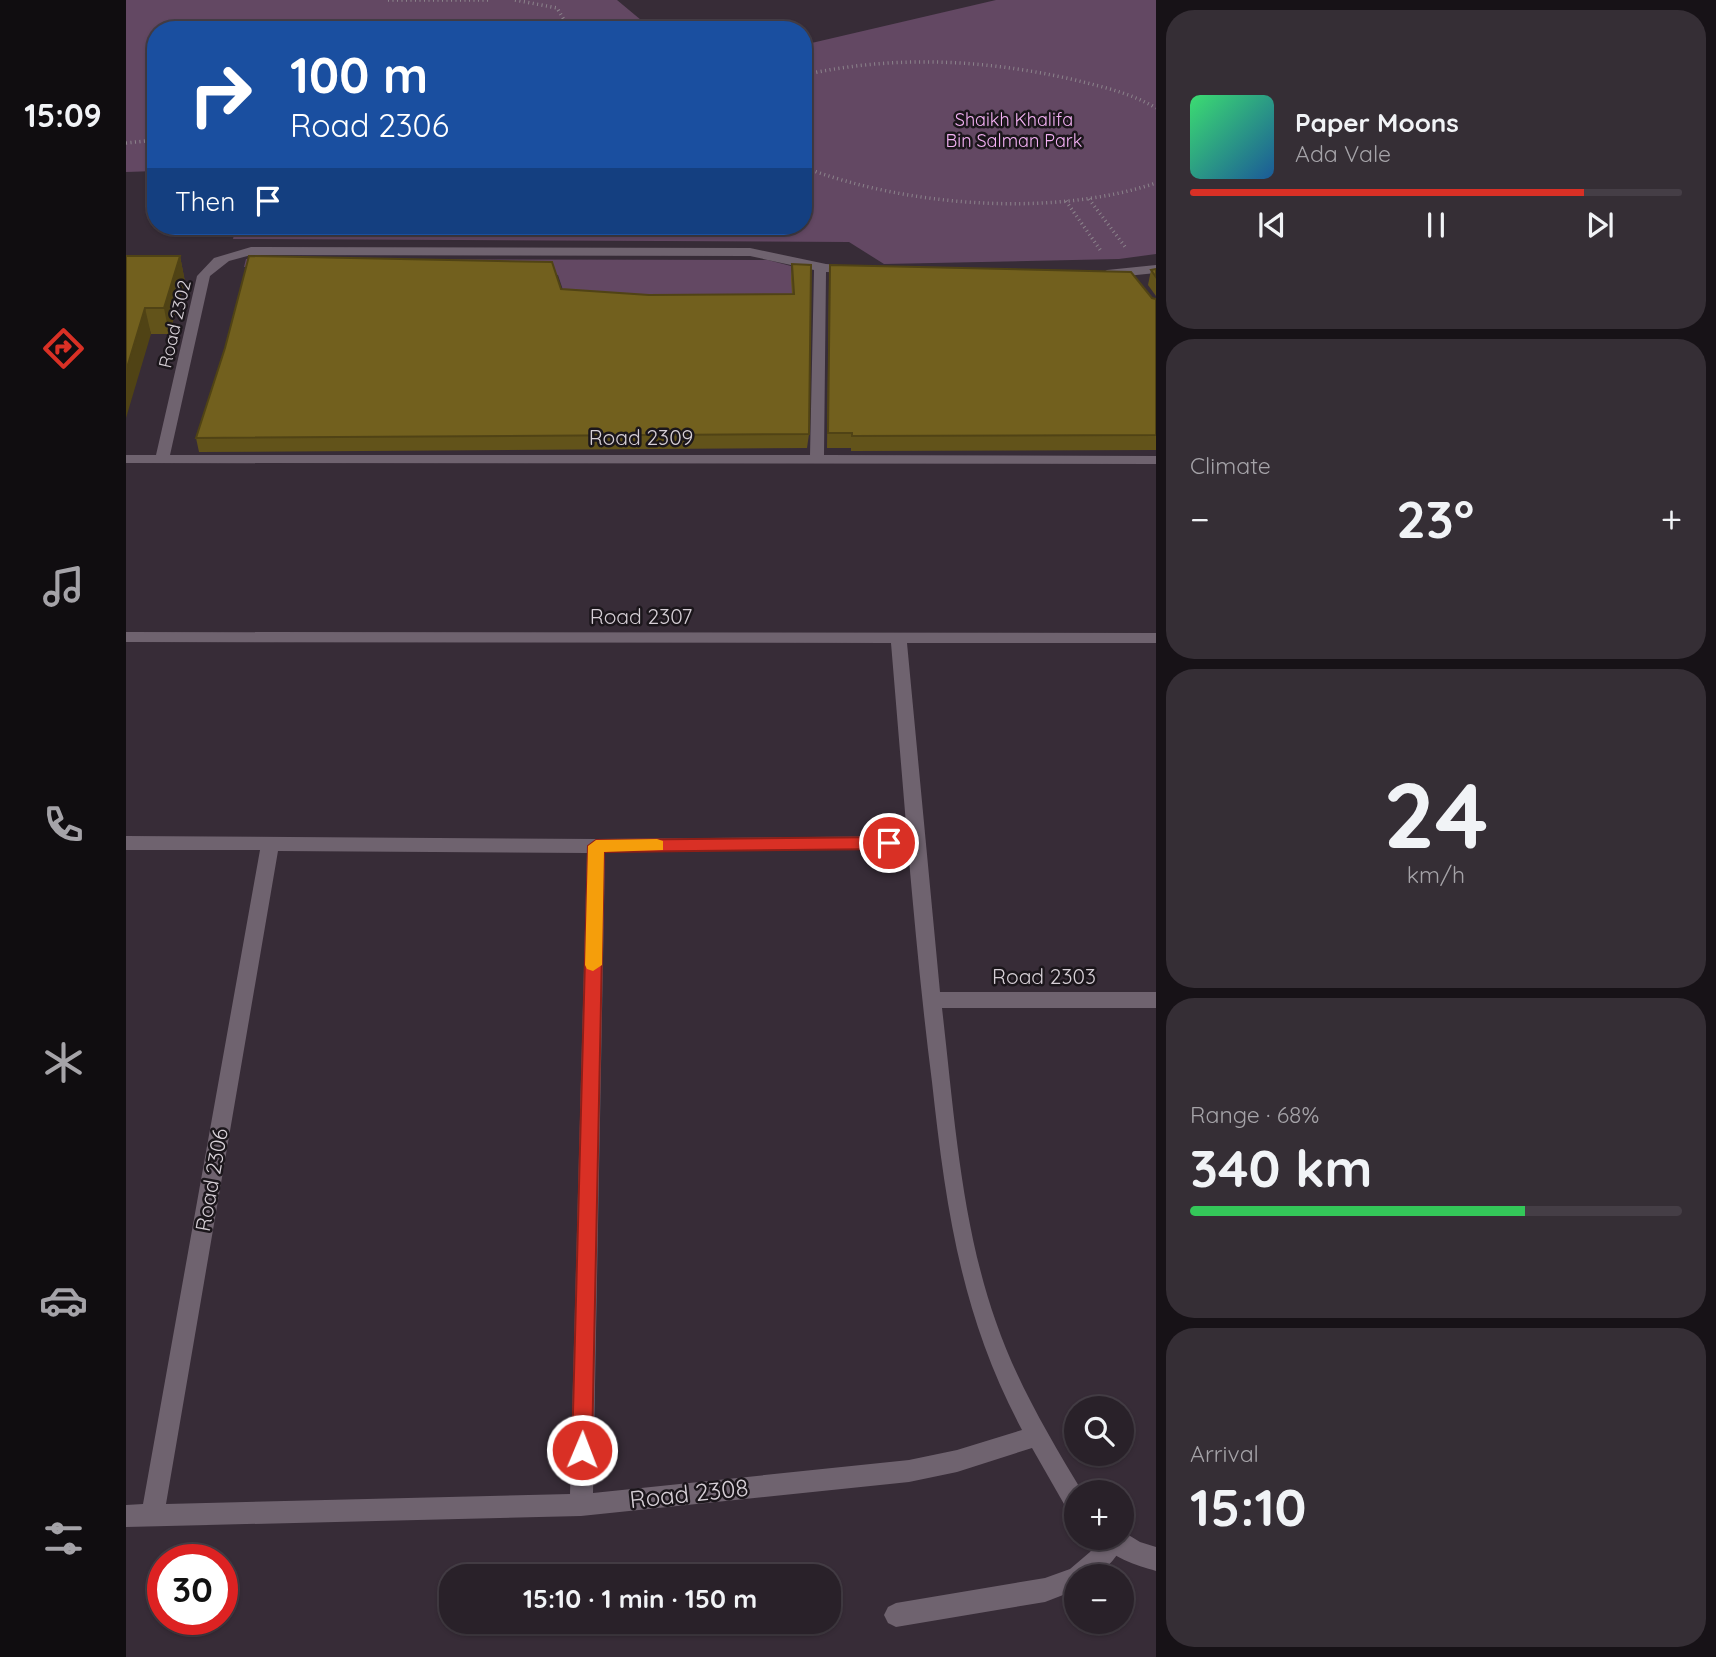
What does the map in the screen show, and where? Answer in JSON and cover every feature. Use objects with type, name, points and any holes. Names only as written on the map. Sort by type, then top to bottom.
[{"type":"street","name":"Road 2302","points":[[162,459],[204,276],[213,263],[229,255],[251,251],[750,252],[790,259],[820,270],[860,270]]},
{"type":"street","points":[[817,459],[820,270]]},
{"type":"street","points":[[1090,273],[1136,274]]},
{"type":"street","name":"Road 2309","points":[[126,459],[1156,460]]},
{"type":"street","name":"Road 2307","points":[[126,637],[1156,638]]},
{"type":"street","points":[[899,638],[931,1000],[968,1264],[984,1319],[1006,1376],[1036,1436],[1064,1483]]},
{"type":"street","points":[[126,843],[596,846],[916,842]]},
{"type":"street","name":"Road 2306","points":[[153,1515],[270,845]]},
{"type":"street","points":[[581,1505],[596,846]]},
{"type":"street","name":"Road 2303","points":[[931,1000],[1156,1000]]},
{"type":"street","name":"Road 2308","points":[[126,1516],[581,1505],[909,1471],[957,1461],[1036,1436]]},
{"type":"street","points":[[1093,1564],[1105,1550]]},
{"type":"street","points":[[1131,1550],[1156,1559]]},
{"type":"street","points":[[896,1615],[1045,1590],[1064,1582]]},
{"type":"path","points":[[388,0],[491,0]]},
{"type":"path","points":[[515,0],[557,8],[565,21]]},
{"type":"path","points":[[812,73],[908,60],[978,63],[1060,76],[1140,97],[1156,108]]},
{"type":"path","points":[[126,143],[147,141]]},
{"type":"path","points":[[812,172],[823,177],[886,191],[1028,203],[1118,196],[1156,183]]},
{"type":"path","points":[[1089,198],[1136,274]]},
{"type":"path","points":[[1066,200],[1136,274]]},
{"type":"green space","points":[[126,0],[617,0],[642,21],[147,21],[147,171],[126,172]]},
{"type":"green space","name":"Shaikh Khalifa Bin Salman Park","points":[[996,0],[1156,0],[1156,254],[1119,259],[884,264],[849,242],[233,239],[234,235],[812,235],[812,43]]},
{"type":"green space","points":[[246,259],[768,260],[791,266],[795,317],[568,305],[558,275],[244,267]]},
{"type":"building","points":[[126,256],[180,256],[164,308],[145,308],[126,371]]},
{"type":"building","points":[[249,256],[552,262],[561,289],[649,295],[794,294],[792,264],[811,265],[809,434],[196,438],[225,348]]},
{"type":"building","points":[[830,265],[1131,272],[1152,298],[1156,299],[1156,435],[852,436],[852,433],[828,433]]},
{"type":"slow traffic","points":[[593,965],[596,846],[657,845]]},
{"type":"route","points":[[582,1450],[596,846],[889,843]]}]
